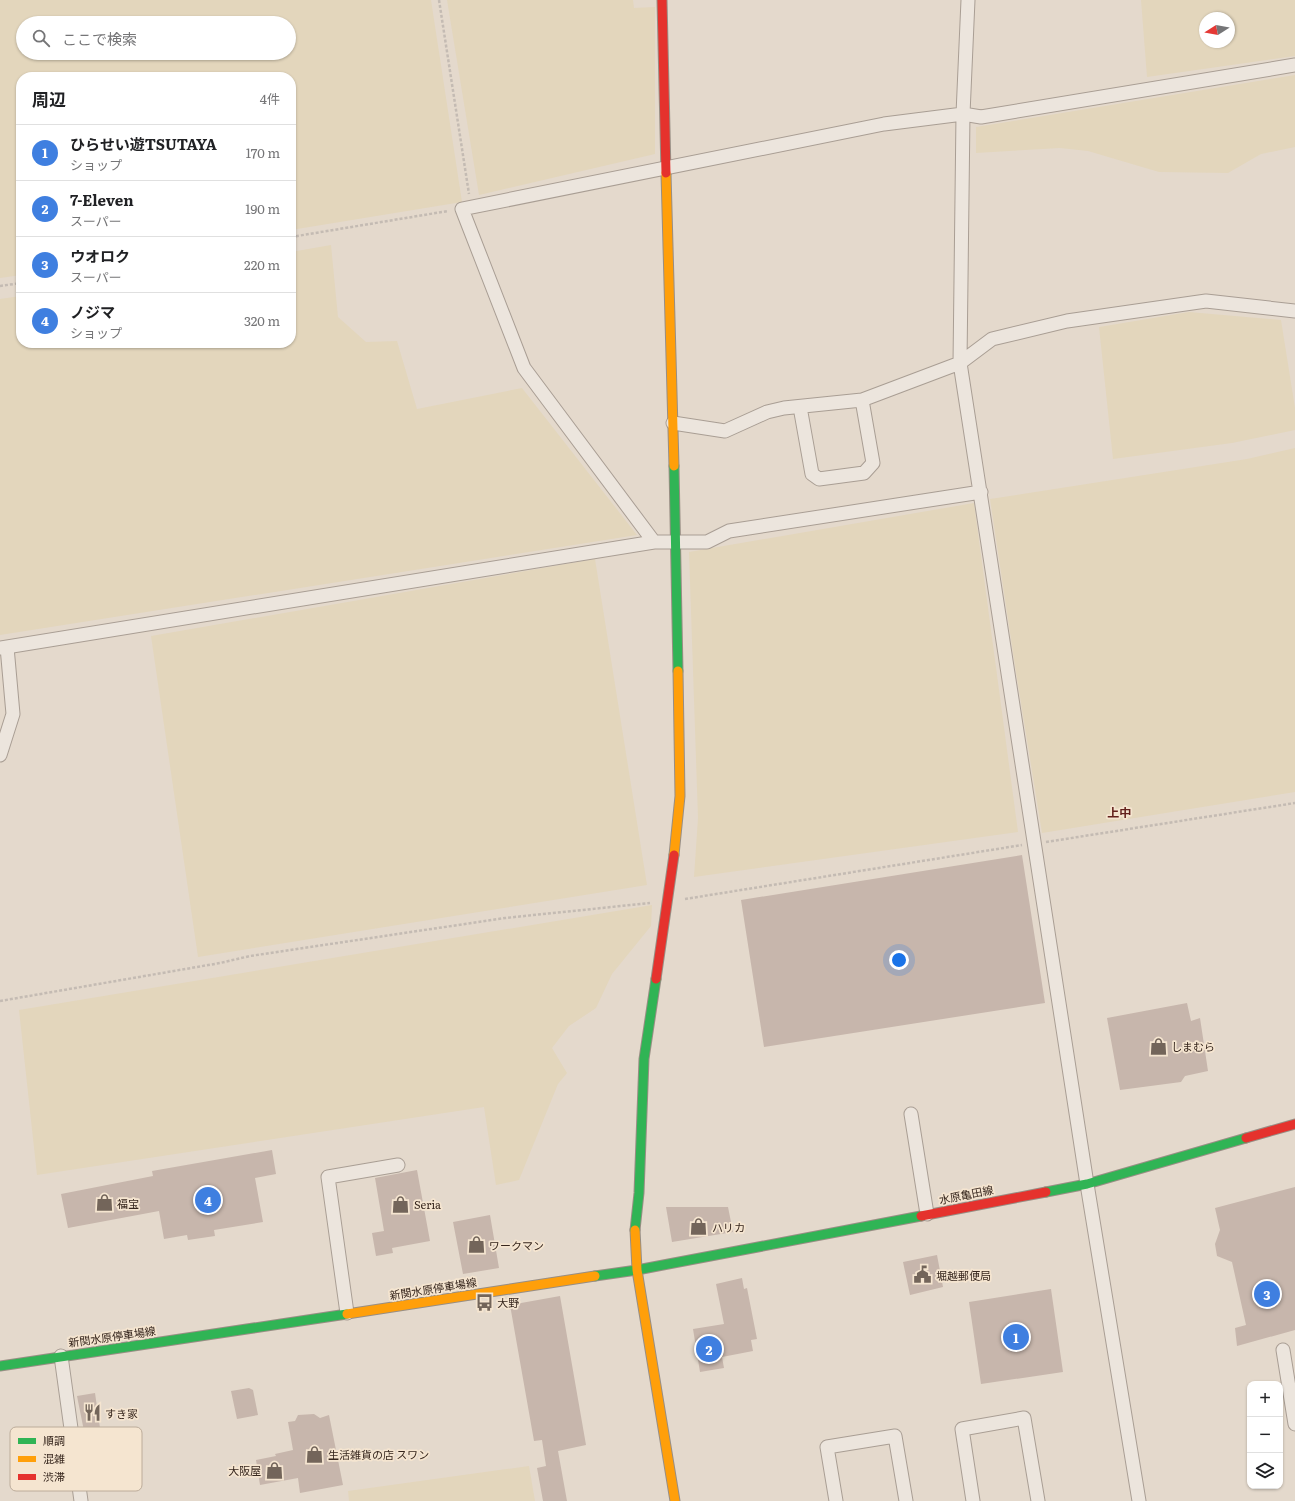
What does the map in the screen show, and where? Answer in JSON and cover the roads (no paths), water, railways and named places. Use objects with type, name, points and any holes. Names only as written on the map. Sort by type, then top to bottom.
[{"type":"main road","points":[[662,0],[676,543],[680,796],[677,838],[666,902],[644,1059],[636,1232],[637,1270],[675,1501]]},
{"type":"main road","name":"水原亀田線","points":[[637,1270],[1087,1184],[1295,1124]]},
{"type":"main road","name":"新関水原停車場線","points":[[0,1366],[637,1270]]},
{"type":"street","points":[[968,0],[963,114],[960,363],[1087,1184],[1139,1501]]},
{"type":"street","points":[[654,542],[524,368],[467,208],[884,124],[963,114],[982,117],[1295,65]]},
{"type":"street","points":[[673,423],[725,431],[767,412],[862,400],[960,363],[992,339],[1067,321],[1206,301],[1295,311]]},
{"type":"street","points":[[800,407],[812,474],[819,479],[864,473],[873,463],[862,400]]},
{"type":"street","points":[[0,755],[12,722],[13,714],[4,647],[654,542],[708,542],[729,531],[981,492]]},
{"type":"street","points":[[911,1114],[927,1214]]},
{"type":"street","points":[[347,1313],[328,1177],[398,1165]]},
{"type":"street","points":[[1283,1350],[1295,1424]]},
{"type":"street","points":[[61,1356],[71,1427]]},
{"type":"street","points":[[973,1501],[962,1429],[1024,1418],[1038,1501]]},
{"type":"street","points":[[836,1501],[827,1447],[895,1436],[906,1501]]},
{"type":"street","points":[[80,1491],[81,1501]]},
{"type":"place","name":"しまむら","points":[[1158,1046]]},
{"type":"place","name":"ノジマ","points":[[208,1200]]},
{"type":"place","name":"福宝","points":[[104,1203]]},
{"type":"place","name":"Seria","points":[[401,1204]]},
{"type":"place","name":"ハリカ","points":[[699,1227]]},
{"type":"place","name":"ワークマン","points":[[476,1245]]},
{"type":"place","name":"堀越郵便局","points":[[923,1275]]},
{"type":"place","name":"ウオロク","points":[[1267,1294]]},
{"type":"place","name":"大野","points":[[484,1302]]},
{"type":"place","name":"ひらせい遊TSUTAYA","points":[[1016,1337]]},
{"type":"place","name":"7-Eleven","points":[[709,1349]]},
{"type":"place","name":"すき家","points":[[92,1413]]},
{"type":"place","name":"生活雑貨の店 スワン","points":[[315,1454]]},
{"type":"place","name":"大阪屋","points":[[274,1470]]},
{"type":"district","name":"上中","points":[[1119,812]]}]
